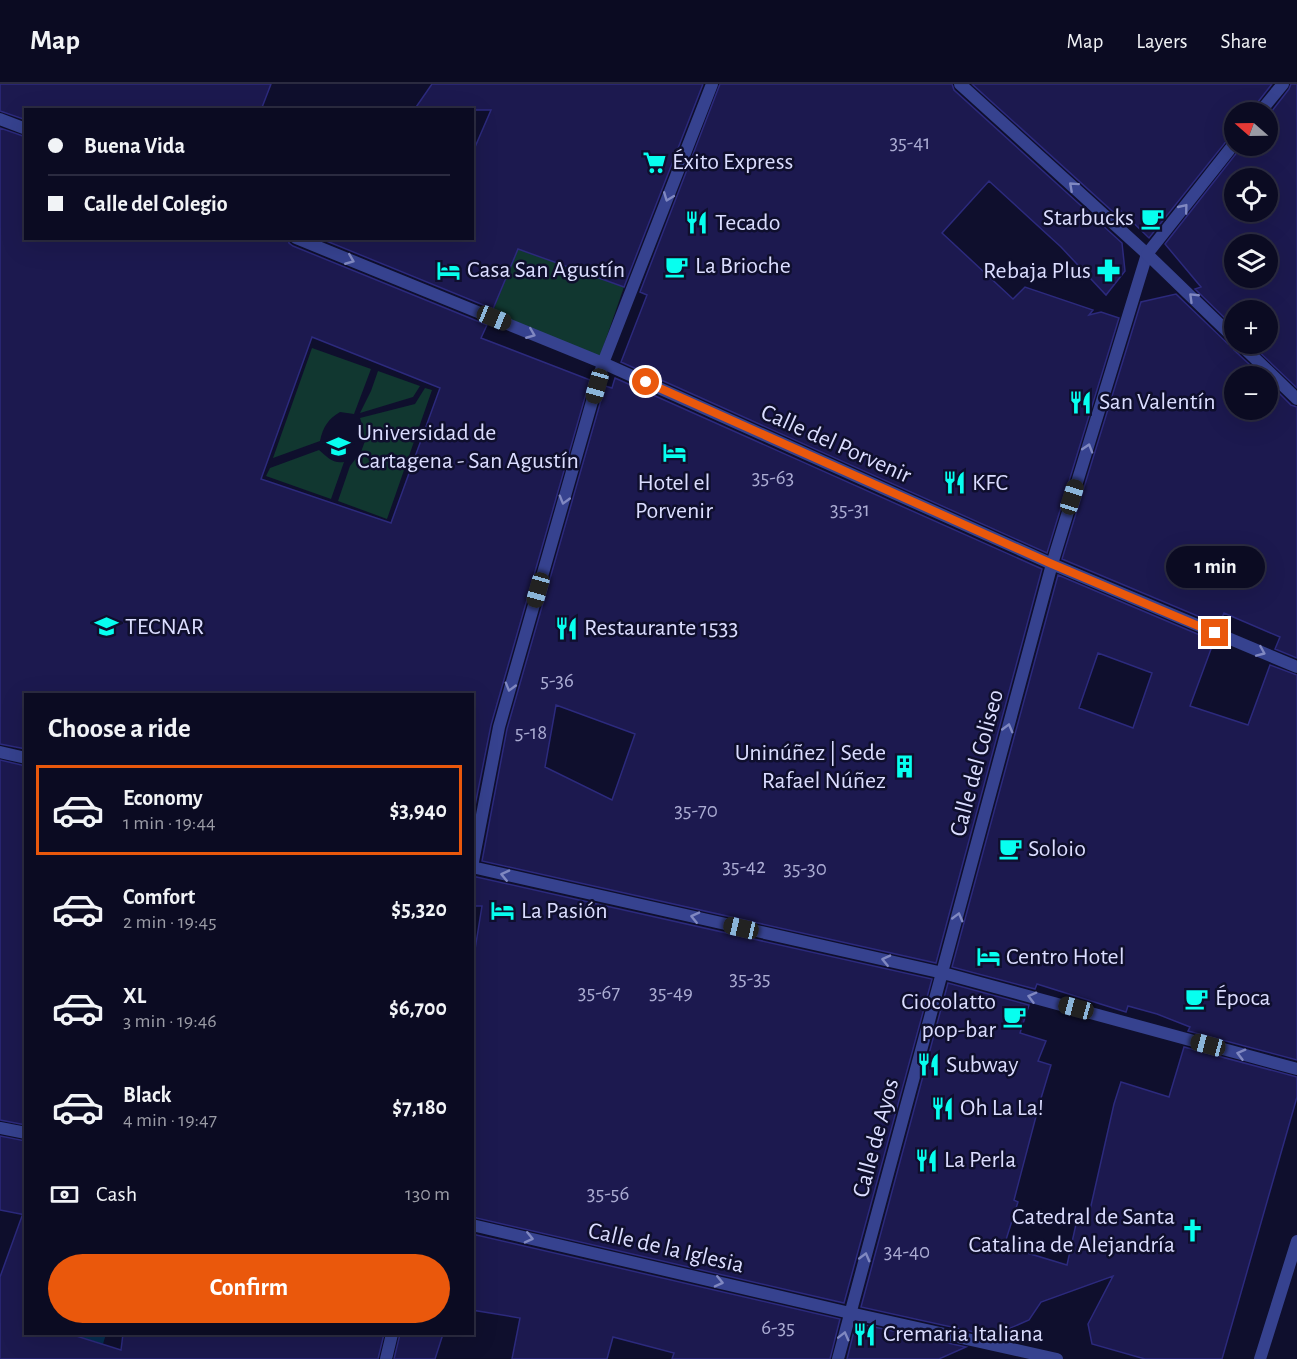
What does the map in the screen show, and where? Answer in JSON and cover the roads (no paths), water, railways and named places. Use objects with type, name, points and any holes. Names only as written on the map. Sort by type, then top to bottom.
[{"type":"street","points":[[474,857],[499,727],[603,363],[712,84]]},
{"type":"street","points":[[960,84],[1147,254],[1224,328]]},
{"type":"street","points":[[1268,102],[1283,84]]},
{"type":"street","points":[[0,118],[24,128]]},
{"type":"street","points":[[1147,254],[1225,156]]},
{"type":"street","name":"Calle del Porvenir","points":[[301,240],[603,363],[1052,564],[1297,667]]},
{"type":"street","name":"Calle del Coliseo","points":[[943,973],[1052,564],[1147,254]]},
{"type":"street","points":[[1250,354],[1297,399]]},
{"type":"street","points":[[0,752],[24,758]]},
{"type":"street","points":[[474,867],[943,973],[1297,1070]]},
{"type":"street","name":"Calle de Ayos","points":[[838,1359],[943,973]]},
{"type":"street","points":[[0,1128],[24,1133]]},
{"type":"street","name":"Calle de la Iglesia","points":[[474,1225],[1057,1359]]},
{"type":"street","points":[[1260,1359],[1297,1240]]},
{"type":"street","points":[[386,1359],[392,1335]]},
{"type":"water","points":[[73,1335],[106,1335],[103,1344]]},
{"type":"place","name":"Éxito Express","points":[[654,162]]},
{"type":"place","name":"Starbucks","points":[[1152,218]]},
{"type":"place","name":"Tecado","points":[[697,223]]},
{"type":"place","name":"La Brioche","points":[[677,266]]},
{"type":"place","name":"Casa San Agustín","points":[[449,270]]},
{"type":"place","name":"Rebaja Plus","points":[[1109,271]]},
{"type":"place","name":"San Valentín","points":[[1081,402]]},
{"type":"place","name":"Universidad de Cartagena - San Agustín","points":[[339,447]]},
{"type":"place","name":"Hotel el Porvenir","points":[[674,453]]},
{"type":"place","name":"KFC","points":[[954,483]]},
{"type":"place","name":"TECNAR","points":[[107,627]]},
{"type":"place","name":"Restaurante 1533","points":[[566,628]]},
{"type":"place","name":"Uninúñez | Sede Rafael Núñez","points":[[904,767]]},
{"type":"place","name":"Soloio","points":[[1010,849]]},
{"type":"place","name":"La Pasión","points":[[503,911]]},
{"type":"place","name":"Centro Hotel","points":[[988,957]]},
{"type":"place","name":"Época","points":[[1197,998]]},
{"type":"place","name":"Ciocolatto pop-bar","points":[[1014,1016]]},
{"type":"place","name":"Subway","points":[[928,1065]]},
{"type":"place","name":"Oh La La!","points":[[942,1108]]},
{"type":"place","name":"La Perla","points":[[926,1160]]},
{"type":"place","name":"Catedral de Santa Catalina de Alejandría","points":[[1193,1231]]},
{"type":"place","name":"Cremaria Italiana","points":[[865,1334]]}]
